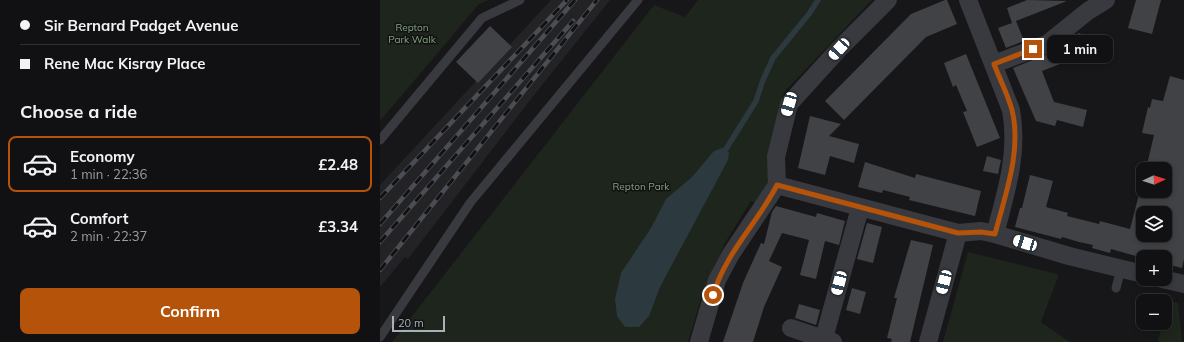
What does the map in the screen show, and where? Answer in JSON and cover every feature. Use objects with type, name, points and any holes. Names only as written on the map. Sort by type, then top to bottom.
[{"type":"street","points":[[699,342],[717,280],[734,249],[777,185],[776,157],[789,104],[839,49],[888,0]]},
{"type":"street","points":[[968,0],[1012,110],[1015,142],[1014,159],[995,234]]},
{"type":"street","points":[[994,64],[1047,44],[1088,11],[1106,0]]},
{"type":"street","points":[[777,185],[958,233],[981,232],[995,234],[1069,256],[1136,272]]},
{"type":"street","points":[[791,328],[829,340],[860,208]]},
{"type":"street","points":[[928,342],[958,233]]},
{"type":"street","points":[[1172,281],[1184,284]]},
{"type":"lane","points":[[380,140],[482,18],[520,0]]},
{"type":"lane","points":[[380,337],[470,204],[638,0]]},
{"type":"lane","points":[[1116,288],[1121,269]]},
{"type":"shaded area","points":[[551,0],[610,0],[527,104],[408,259],[405,257],[380,287],[380,185]]},
{"type":"shaded area","points":[[722,148],[729,152],[728,160],[660,287],[649,316],[639,327],[625,327],[617,316],[615,299],[621,273],[651,228],[666,199],[692,177],[714,151]]},
{"type":"green space","name":"Repton Park Walk","points":[[380,0],[489,0],[479,4],[380,121]]},
{"type":"green space","name":"Repton Park","points":[[698,0],[872,0],[787,89],[781,102],[768,186],[756,204],[751,201],[725,243],[702,295],[688,342],[392,342],[654,5],[685,17]]},
{"type":"green space","points":[[968,252],[1057,274],[1058,277],[1041,322],[1070,342],[943,342]]},
{"type":"green space","points":[[1172,301],[1178,303],[1182,342],[1158,342],[1161,330],[1172,330]]},
{"type":"building","points":[[947,0],[957,24],[926,37],[844,120],[825,101],[911,14]]},
{"type":"building","points":[[1027,0],[1067,1],[1016,21],[1024,41],[1006,48],[998,28],[1012,23],[1007,8]]},
{"type":"building","points":[[1136,0],[1161,0],[1152,34],[1128,28]]},
{"type":"building","points":[[490,26],[512,47],[478,83],[456,62]]},
{"type":"building","points":[[1078,33],[1104,40],[1098,64],[1072,57]]},
{"type":"building","points":[[1055,51],[1060,64],[1042,71],[1054,102],[1087,110],[1083,127],[1057,120],[1055,126],[1036,121],[1013,68]]},
{"type":"building","points":[[966,54],[1000,138],[977,147],[963,112],[967,111],[956,85],[953,87],[944,63]]},
{"type":"building","points":[[1170,76],[1184,80],[1184,259],[1182,268],[1172,266],[1172,250],[1136,250],[1136,256],[1111,249],[1110,253],[1092,248],[1093,245],[1062,237],[1061,239],[1015,227],[1020,208],[1022,208],[1030,175],[1053,181],[1046,207],[1068,213],[1067,216],[1099,224],[1100,221],[1130,229],[1138,198],[1172,198],[1172,162],[1148,162],[1154,135],[1142,133],[1148,107],[1150,108],[1152,99],[1163,101]]},
{"type":"building","points":[[810,116],[841,124],[829,136],[859,144],[854,163],[830,156],[825,175],[798,168]]},
{"type":"building","points":[[987,156],[1001,160],[998,174],[983,171]]},
{"type":"building","points":[[865,162],[915,178],[916,174],[981,191],[975,216],[909,200],[910,197],[883,190],[882,193],[858,187]]},
{"type":"building","points":[[776,206],[816,217],[817,213],[845,221],[839,245],[825,241],[816,279],[800,275],[809,240],[782,233],[769,261],[782,267],[764,307],[753,342],[723,342],[743,283],[761,243],[764,244],[772,212]]},
{"type":"building","points":[[867,223],[882,227],[873,263],[857,259]]},
{"type":"building","points":[[911,240],[933,245],[910,342],[891,342],[892,339],[887,338],[897,298],[894,298]]},
{"type":"building","points":[[852,288],[866,292],[860,314],[846,310]]},
{"type":"building","points":[[799,304],[820,310],[816,325],[795,318]]},
{"type":"waterway","points":[[726,149],[756,101],[763,80],[773,58],[809,14],[818,0]]},
{"type":"railway","points":[[380,198],[567,0]]},
{"type":"railway","points":[[380,224],[575,0]]},
{"type":"railway","points":[[380,270],[597,0]]},
{"type":"railway","points":[[380,242],[573,21]]},
{"type":"route","points":[[713,295],[717,280],[729,258],[777,185],[958,233],[981,232],[995,234],[1014,159],[1015,142],[1012,110],[994,64],[1033,49]]}]
